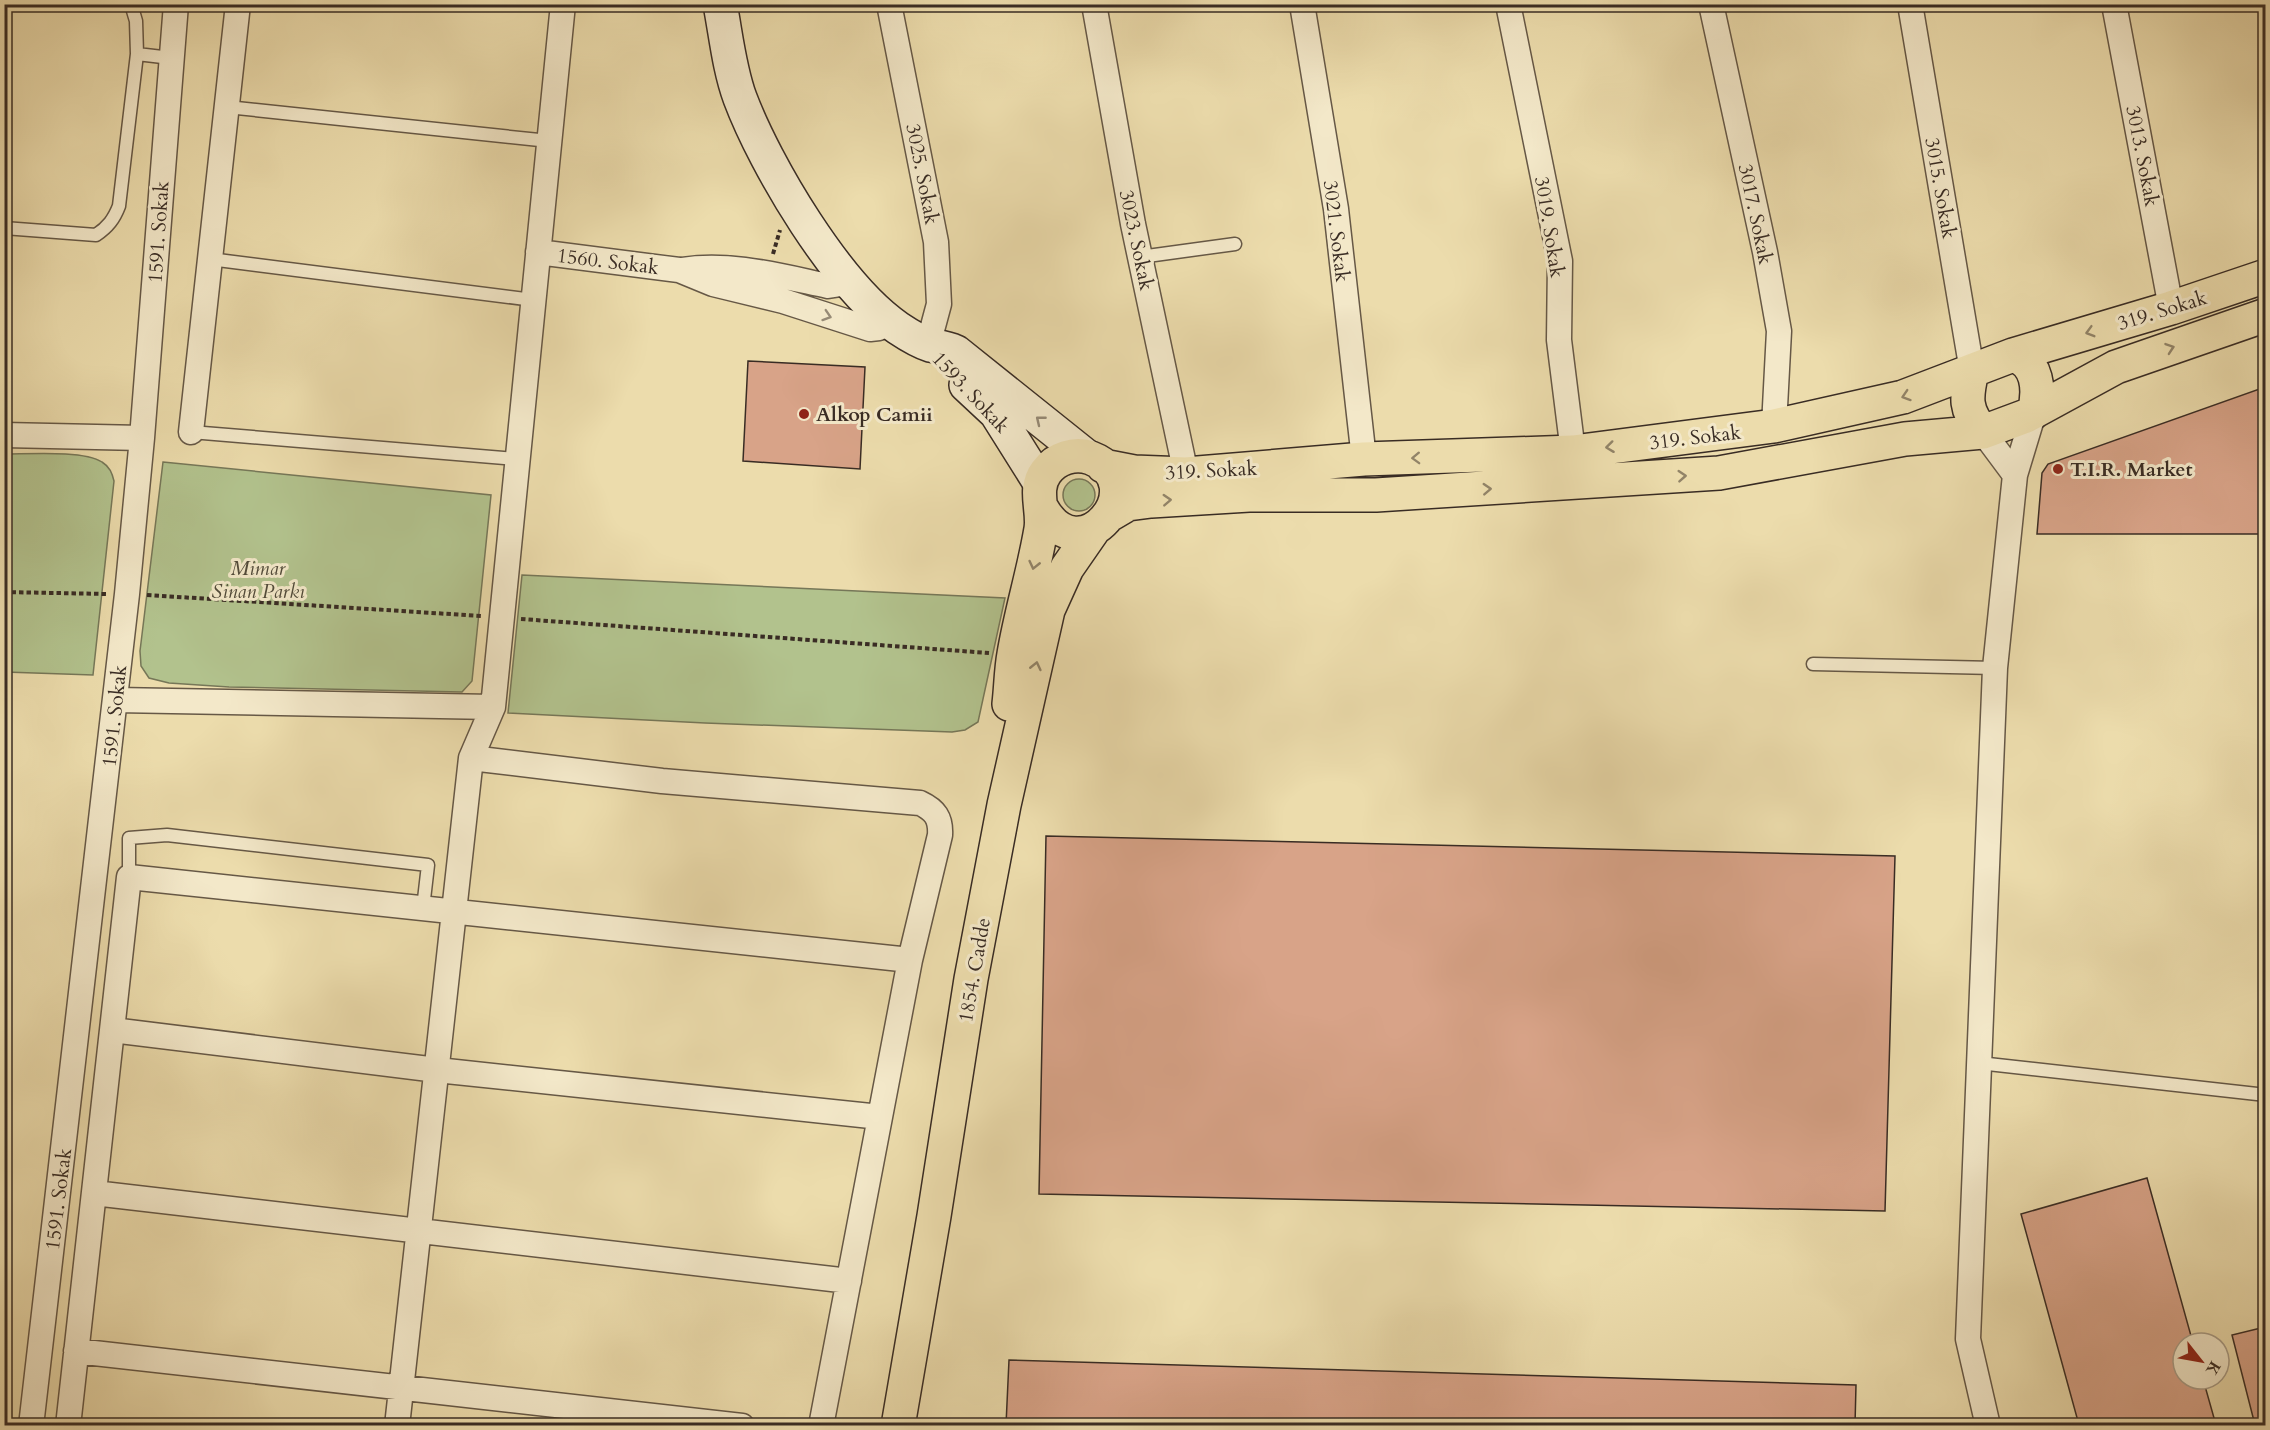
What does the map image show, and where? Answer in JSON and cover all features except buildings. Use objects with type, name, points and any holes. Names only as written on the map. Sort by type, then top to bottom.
[{"type":"main road","points":[[720,4],[732,69],[750,121],[793,202],[847,279],[870,305],[890,321],[928,345]]},
{"type":"main road","name":"319. Sokak","points":[[1094,461],[1134,472],[1186,474],[1364,459],[1573,452],[1774,426],[1903,397],[2013,355],[2171,308],[2265,276]]},
{"type":"main road","name":"319. Sokak","points":[[1103,521],[1128,504],[1151,501],[1249,495],[1376,495],[1719,473],[1905,439],[1983,432],[2034,412],[2116,367],[2265,315]]},
{"type":"main road","name":"1593. Sokak","points":[[928,345],[943,346],[956,352],[1094,461]]},
{"type":"main road","name":"1593. Sokak","points":[[928,345],[944,367],[974,391],[996,413],[1041,495]]},
{"type":"main road","points":[[2013,355],[2022,359],[2034,374],[2038,393],[2034,412]]},
{"type":"main road","points":[[1972,371],[1967,400],[1972,415],[1983,432]]},
{"type":"main road","points":[[1004,804],[1005,746],[1014,655],[1038,546],[1041,495],[1045,473],[1063,458],[1074,456],[1094,461],[1114,482],[1116,492],[1115,503],[1103,521],[1082,533],[1069,532],[1057,527],[1047,519],[1041,495]]},
{"type":"main road","name":"1854. Cadde","points":[[898,1425],[971,979],[1004,804],[1048,610],[1067,568],[1103,521]]},
{"type":"street","name":"1591. Sokak","points":[[31,1425],[116,700],[142,438],[176,4]]},
{"type":"street","points":[[190,432],[238,4]]},
{"type":"street","points":[[397,1425],[471,758],[493,707],[563,4]]},
{"type":"street","name":"3025. Sokak","points":[[889,4],[936,242],[939,304],[928,345]]},
{"type":"street","name":"3023. Sokak","points":[[1094,4],[1140,258],[1186,474]]},
{"type":"street","name":"3021. Sokak","points":[[1302,4],[1336,209],[1364,459]]},
{"type":"street","name":"3019. Sokak","points":[[1508,4],[1560,261],[1559,340],[1573,452]]},
{"type":"street","name":"3017. Sokak","points":[[1711,4],[1765,252],[1779,331],[1774,426]]},
{"type":"street","name":"3015. Sokak","points":[[1910,4],[1972,371]]},
{"type":"street","name":"3013. Sokak","points":[[2114,4],[2171,308]]},
{"type":"street","name":"1560. Sokak","points":[[538,252],[679,270]]},
{"type":"street","points":[[679,270],[705,266],[778,268],[828,286],[841,284],[847,279]]},
{"type":"street","points":[[778,268],[779,279],[774,296],[783,301]]},
{"type":"street","points":[[679,270],[713,284],[783,301],[870,329],[879,328],[890,321]]},
{"type":"street","points":[[1988,1425],[1968,1339],[1995,668],[2015,475],[2034,412]]},
{"type":"street","points":[[1983,432],[2015,475]]},
{"type":"street","points":[[4,435],[142,438]]},
{"type":"street","points":[[116,700],[493,707]]},
{"type":"street","points":[[471,758],[662,781],[920,803],[932,809],[938,816],[941,826],[940,836],[910,960],[821,1425]]},
{"type":"street","points":[[68,1425],[129,877],[910,960]]},
{"type":"street","points":[[112,1030],[437,1070],[880,1117]]},
{"type":"street","points":[[94,1193],[849,1281]]},
{"type":"street","points":[[76,1351],[742,1425]]},
{"type":"lane","points":[[4,228],[96,235],[111,221],[119,206],[137,54],[137,29],[131,4]]},
{"type":"lane","points":[[137,54],[171,58]]},
{"type":"lane","points":[[227,106],[549,141]]},
{"type":"lane","points":[[1140,258],[1235,244]]},
{"type":"lane","points":[[210,259],[533,300]]},
{"type":"lane","points":[[190,432],[518,459]]},
{"type":"lane","points":[[1813,664],[1995,668]]},
{"type":"lane","points":[[129,877],[129,838],[167,835],[428,865],[423,908]]},
{"type":"lane","points":[[1979,1063],[2265,1095]]},
{"type":"path","points":[[778,268],[783,222]]},
{"type":"path","points":[[4,592],[114,594]]},
{"type":"path","points":[[140,595],[491,616]]},
{"type":"path","points":[[516,618],[1014,655]]},
{"type":"green space","points":[[5,454],[55,454],[94,458],[107,466],[111,473],[114,481],[93,675],[5,672]]},
{"type":"green space","name":"Mimar Sinan Parkı","points":[[163,462],[491,495],[472,681],[462,692],[229,687],[169,683],[149,678],[141,666],[140,651]]},
{"type":"green space","points":[[1079,479],[1090,484],[1095,495],[1090,506],[1079,511],[1068,506],[1063,495],[1068,484]]},
{"type":"green space","points":[[522,575],[1005,598],[978,722],[965,730],[952,732],[705,723],[508,713]]},
{"type":"place","name":"Alkop Camii","points":[[804,414]]},
{"type":"place","name":"T.I.R. Market","points":[[2058,469]]}]
